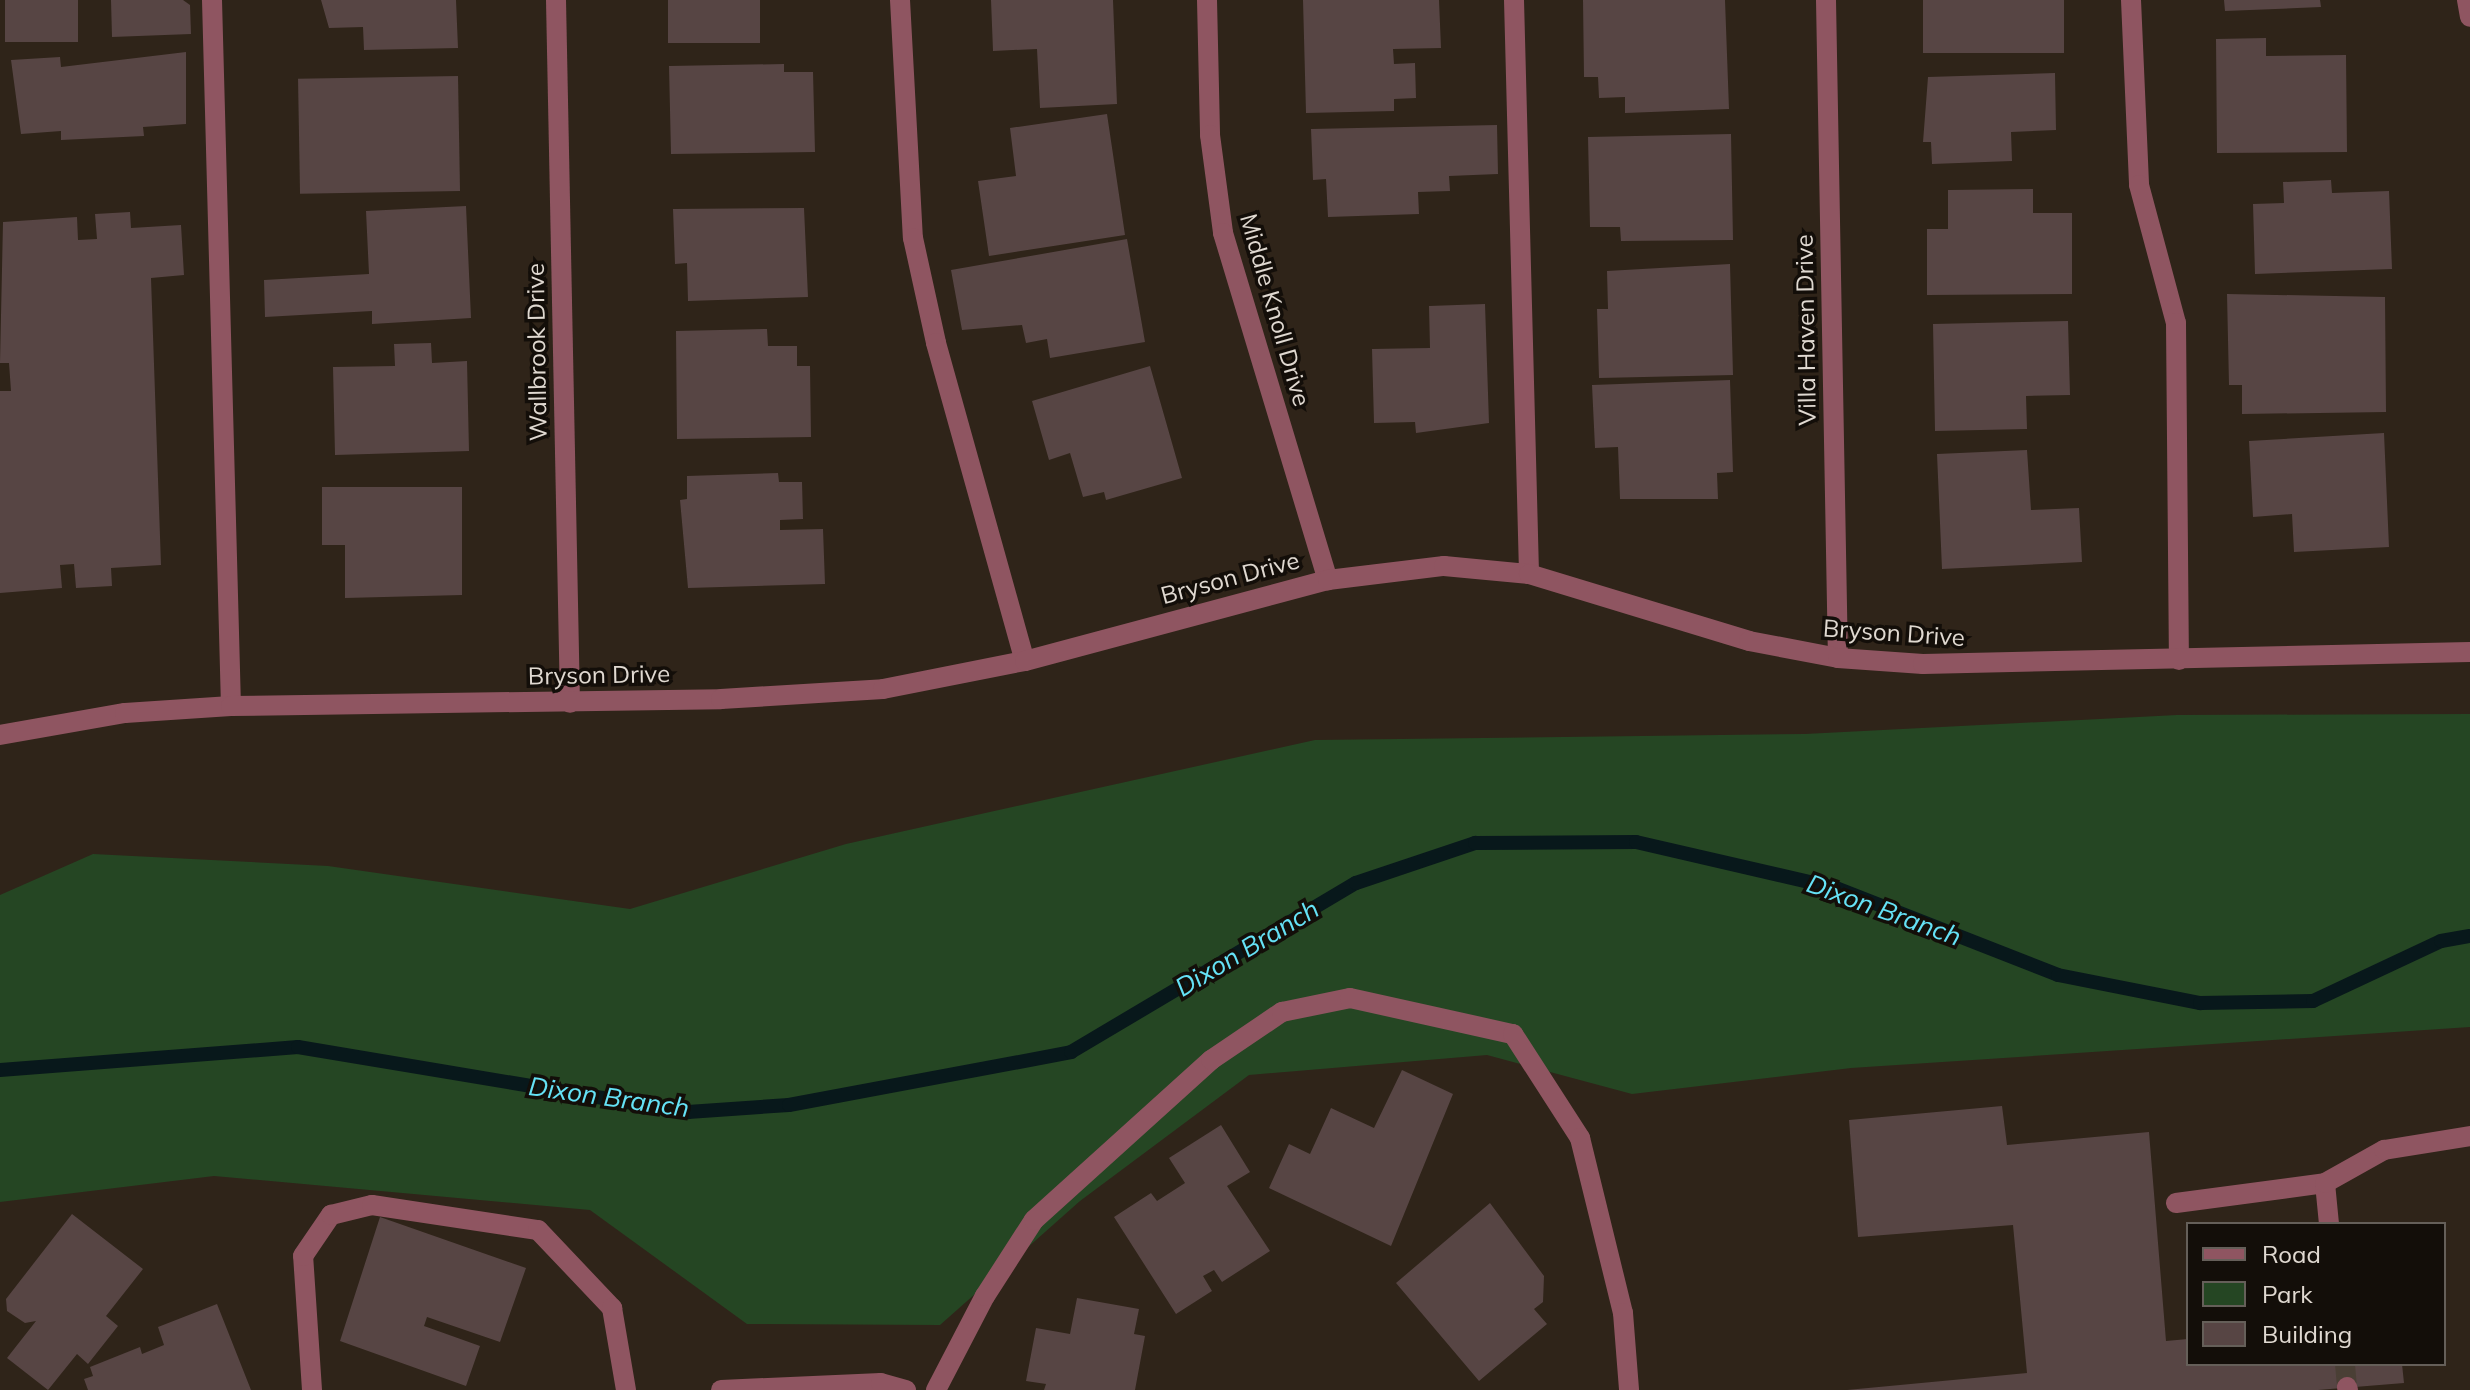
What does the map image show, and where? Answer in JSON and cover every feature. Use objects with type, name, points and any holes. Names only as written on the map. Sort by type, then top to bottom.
[{"type":"street","points":[[212,0],[231,706]]},
{"type":"street","name":"Wallbrook Drive","points":[[556,0],[570,703]]},
{"type":"street","points":[[900,0],[913,238],[936,343],[1025,661]]},
{"type":"street","name":"Middle Knoll Drive","points":[[1207,0],[1210,135],[1223,233],[1328,580]]},
{"type":"street","points":[[1514,0],[1529,574]]},
{"type":"street","name":"Villa Haven Drive","points":[[1826,0],[1838,658]]},
{"type":"street","points":[[2131,0],[2139,185],[2176,323],[2179,660]]},
{"type":"street","points":[[2467,0],[2470,17]]},
{"type":"street","name":"Bryson Drive","points":[[0,735],[125,713],[231,706],[570,703],[883,689],[1025,661],[1328,580],[1444,566],[1529,574],[1749,641],[1838,658],[1923,664],[2470,652]]},
{"type":"street","points":[[936,1390],[985,1296],[1034,1220],[1211,1060],[1282,1012],[1350,998],[1513,1034],[1580,1138],[1623,1313],[1629,1390]]},
{"type":"street","points":[[2176,1203],[2325,1183],[2384,1150],[2470,1136]]},
{"type":"street","points":[[2325,1183],[2329,1222]]},
{"type":"street","points":[[312,1390],[303,1256],[331,1215],[372,1205],[538,1230],[612,1308],[626,1390]]},
{"type":"street","points":[[721,1390],[881,1383],[906,1390]]},
{"type":"green space","points":[[2470,714],[2470,1027],[1851,1068],[1632,1094],[1487,1055],[1249,1075],[1080,1201],[940,1325],[747,1324],[590,1210],[214,1176],[0,1202],[0,895],[93,854],[328,866],[630,909],[846,844],[1315,740],[1805,734],[2177,715]]},
{"type":"building","points":[[5,0],[78,0],[78,42],[5,42]]},
{"type":"building","points":[[111,0],[183,0],[190,5],[191,34],[112,37]]},
{"type":"building","points":[[321,0],[456,0],[458,48],[364,50],[363,27],[329,28]]},
{"type":"building","points":[[668,0],[760,0],[760,43],[668,43]]},
{"type":"building","points":[[991,0],[1113,0],[1117,104],[1040,108],[1037,49],[993,51]]},
{"type":"building","points":[[1303,0],[1439,0],[1441,48],[1393,49],[1394,64],[1415,63],[1416,98],[1394,99],[1394,111],[1306,113]]},
{"type":"building","points":[[1583,0],[1725,0],[1729,109],[1625,113],[1625,97],[1599,98],[1598,77],[1584,77]]},
{"type":"building","points":[[1923,0],[2064,0],[2064,53],[1923,53]]},
{"type":"building","points":[[2224,0],[2320,0],[2321,7],[2225,11]]},
{"type":"building","points":[[2266,38],[2266,56],[2346,55],[2347,152],[2217,153],[2216,39]]},
{"type":"building","points":[[186,52],[186,124],[143,127],[144,136],[61,140],[61,131],[21,134],[11,60],[60,57],[61,67]]},
{"type":"building","points":[[784,64],[784,72],[813,72],[815,152],[671,154],[669,66]]},
{"type":"building","points":[[2055,73],[2056,130],[2011,132],[2012,161],[1932,164],[1931,142],[1923,142],[1928,77]]},
{"type":"building","points":[[458,76],[460,191],[300,194],[298,79]]},
{"type":"building","points":[[1107,114],[1125,235],[989,256],[978,181],[1016,176],[1010,128]]},
{"type":"building","points":[[1497,125],[1498,174],[1449,176],[1450,191],[1418,192],[1419,214],[1328,217],[1326,179],[1313,180],[1311,129]]},
{"type":"building","points":[[1731,134],[1733,240],[1621,241],[1620,227],[1590,227],[1588,137]]},
{"type":"building","points":[[2331,180],[2332,193],[2389,191],[2392,269],[2255,274],[2253,204],[2284,203],[2283,182]]},
{"type":"building","points":[[2033,189],[2033,213],[2072,213],[2072,294],[1927,295],[1927,229],[1948,229],[1948,190]]},
{"type":"building","points":[[466,206],[471,318],[372,324],[372,311],[265,317],[264,280],[369,274],[366,211]]},
{"type":"building","points":[[804,208],[808,297],[688,301],[687,263],[675,264],[673,209]]},
{"type":"building","points":[[130,212],[131,228],[181,225],[184,275],[151,278],[161,565],[111,568],[112,586],[76,588],[74,564],[60,565],[62,588],[0,593],[0,391],[11,391],[9,363],[0,363],[3,222],[77,217],[78,240],[97,239],[95,214]]},
{"type":"building","points":[[1127,239],[1145,342],[1050,358],[1047,339],[1026,343],[1022,325],[962,330],[951,270]]},
{"type":"building","points":[[1730,264],[1733,375],[1599,378],[1597,309],[1608,309],[1607,271]]},
{"type":"building","points":[[2227,294],[2385,297],[2386,412],[2242,414],[2242,385],[2229,385]]},
{"type":"building","points":[[1485,304],[1489,423],[1416,433],[1415,422],[1374,423],[1372,349],[1430,348],[1429,306]]},
{"type":"building","points":[[2068,321],[2070,395],[2026,396],[2027,429],[1935,431],[1933,324]]},
{"type":"building","points":[[767,329],[768,346],[797,346],[797,366],[810,366],[811,437],[677,439],[676,331]]},
{"type":"building","points":[[431,343],[432,363],[467,361],[469,451],[335,455],[333,367],[395,366],[394,344]]},
{"type":"building","points":[[1150,366],[1182,478],[1106,500],[1104,492],[1083,497],[1070,453],[1049,460],[1032,401]]},
{"type":"building","points":[[1730,380],[1733,472],[1717,473],[1718,499],[1620,499],[1618,447],[1595,448],[1592,385]]},
{"type":"building","points":[[2384,433],[2389,547],[2294,552],[2292,514],[2253,517],[2249,441]]},
{"type":"building","points":[[2027,450],[2031,510],[2079,508],[2082,562],[1942,569],[1937,454]]},
{"type":"building","points":[[778,473],[779,482],[802,482],[803,519],[780,520],[780,530],[823,529],[825,584],[688,588],[680,500],[687,499],[687,476]]},
{"type":"building","points":[[322,487],[462,487],[462,595],[345,598],[345,545],[322,545]]},
{"type":"building","points":[[1402,1070],[1453,1094],[1391,1246],[1269,1188],[1289,1144],[1310,1154],[1331,1108],[1374,1128]]},
{"type":"building","points":[[2002,1106],[2007,1145],[2149,1132],[2166,1341],[2186,1339],[2186,1366],[2402,1366],[2404,1383],[2318,1390],[1847,1390],[2027,1373],[2013,1225],[1858,1237],[1849,1120]]},
{"type":"building","points":[[1221,1125],[1250,1172],[1227,1186],[1270,1251],[1222,1282],[1214,1270],[1203,1276],[1212,1291],[1176,1314],[1114,1217],[1151,1193],[1157,1201],[1185,1183],[1169,1158]]},
{"type":"building","points":[[1490,1203],[1544,1276],[1543,1302],[1534,1309],[1547,1324],[1479,1381],[1396,1283]]},
{"type":"building","points":[[72,1214],[143,1269],[106,1316],[118,1326],[88,1364],[77,1354],[48,1390],[7,1358],[36,1321],[25,1323],[7,1311],[6,1299]]},
{"type":"building","points":[[380,1217],[526,1268],[500,1342],[427,1317],[424,1326],[480,1346],[466,1386],[340,1341]]},
{"type":"building","points":[[1077,1298],[1139,1309],[1134,1334],[1145,1336],[1135,1390],[1044,1390],[1046,1384],[1026,1381],[1036,1328],[1070,1334]]},
{"type":"building","points":[[217,1304],[251,1390],[88,1390],[84,1379],[93,1376],[90,1367],[140,1347],[142,1354],[164,1345],[158,1327]]},
{"type":"waterway","name":"Dixon Branch","points":[[0,1070],[298,1047],[688,1112],[789,1105],[1071,1052],[1356,883],[1475,843],[1636,842],[1836,888],[2058,975],[2200,1003],[2313,1001],[2441,941],[2470,936]]},
{"type":"tunnel","points":[[2345,1366],[2347,1387]]}]
